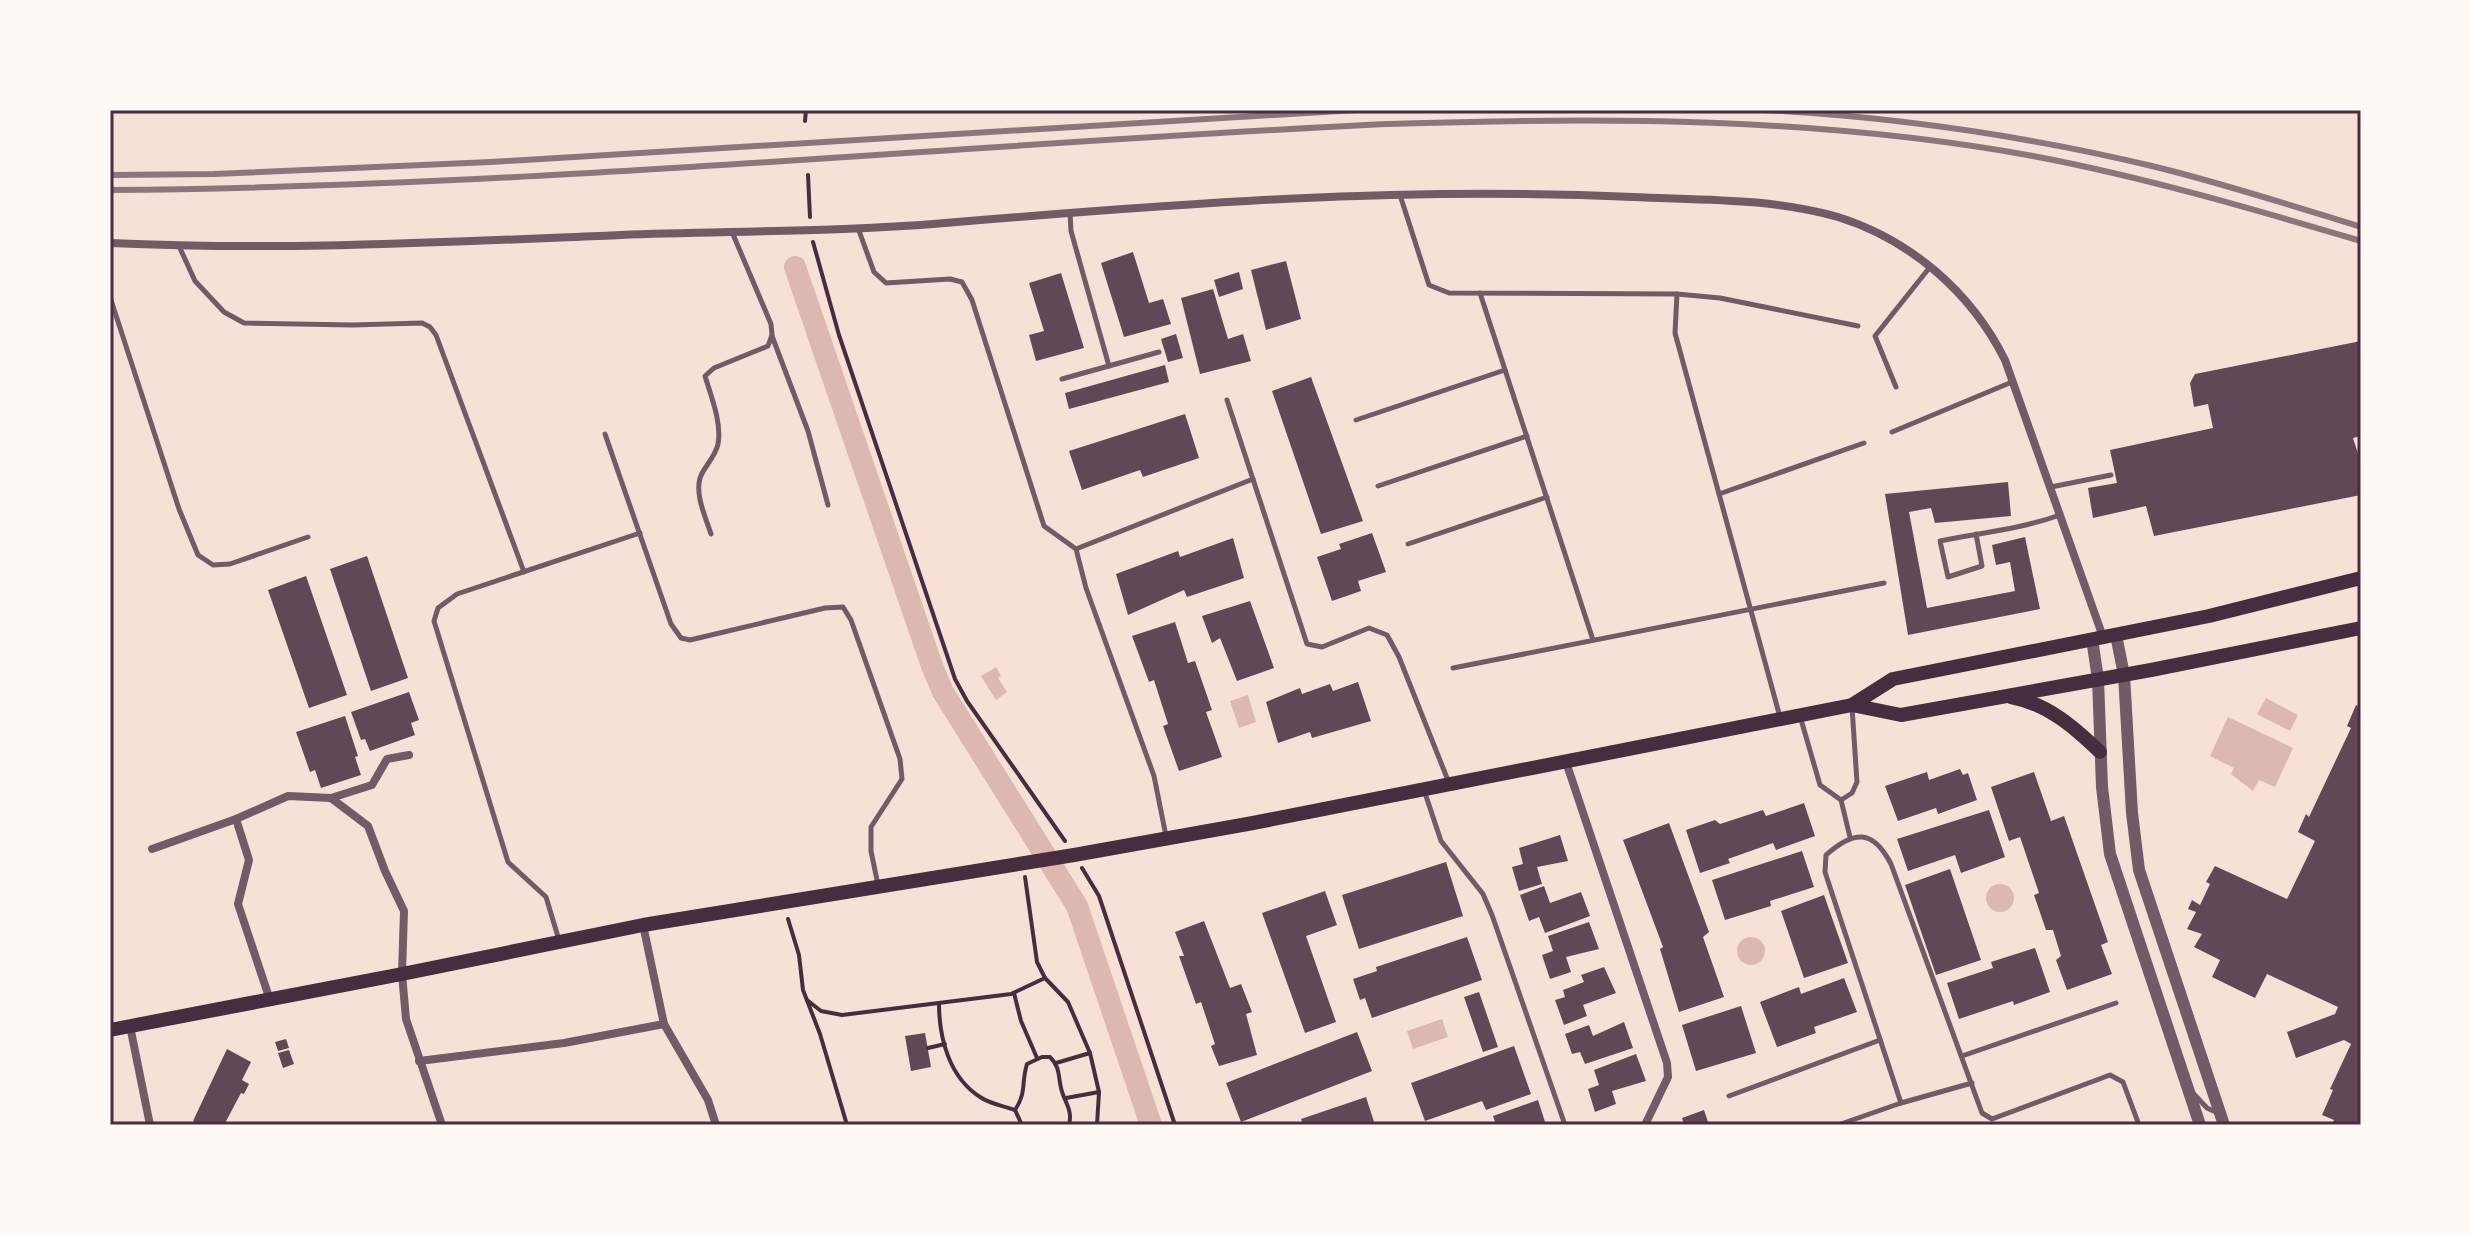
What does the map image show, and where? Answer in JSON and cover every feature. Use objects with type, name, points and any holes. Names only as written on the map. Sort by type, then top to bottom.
[{"type":"main road","points":[[110,1030],[643,925],[1166,839],[1852,705],[1893,679],[2254,606],[2361,578]]},
{"type":"main road","points":[[1852,705],[1901,715],[2361,628]]},
{"type":"main road","points":[[2003,696],[2027,700],[2069,722],[2100,752]]},
{"type":"street","points":[[110,243],[333,247],[940,223],[1069,211],[1399,194],[1574,194],[1786,207],[1831,216],[1878,232],[1931,267],[1974,308],[1997,344],[2013,382],[2104,637],[2124,675],[2132,813],[2139,870],[2222,1120]]},
{"type":"street","points":[[2104,637],[2098,679],[2100,752],[2110,854],[2200,1125]]},
{"type":"street","points":[[152,849],[236,819],[288,796],[331,798],[372,785],[387,759],[409,755]]},
{"type":"street","points":[[1566,762],[1667,1063],[1668,1077],[1645,1125]]},
{"type":"street","points":[[331,798],[368,826],[404,911],[402,974],[406,1019],[442,1125]]},
{"type":"street","points":[[236,819],[249,860],[238,904],[270,1000]]},
{"type":"street","points":[[643,925],[664,1024],[708,1100],[716,1125]]},
{"type":"street","points":[[419,1061],[564,1043],[664,1024]]},
{"type":"street","points":[[130,1026],[150,1125]]},
{"type":"lane","points":[[1399,194],[1429,285],[1449,293],[1677,294],[1720,298],[1858,326]]},
{"type":"lane","points":[[1069,211],[1071,231],[1109,366]]},
{"type":"lane","points":[[857,227],[874,272],[886,283],[950,279],[962,282],[972,300],[1044,526],[1076,549],[1086,588],[1154,776],[1166,839]]},
{"type":"lane","points":[[732,231],[771,324],[772,335],[808,431],[828,505]]},
{"type":"lane","points":[[179,246],[195,281],[224,312],[244,323],[422,323],[430,327],[436,335],[524,572]]},
{"type":"lane","points":[[1896,387],[1875,336],[1931,267]]},
{"type":"lane","points":[[1480,293],[1593,640]]},
{"type":"lane","points":[[1677,294],[1675,333],[1780,719]]},
{"type":"lane","points":[[110,297],[179,509],[198,555],[213,565],[230,564],[308,537]]},
{"type":"lane","points":[[711,534],[700,500],[700,478],[711,462],[718,443],[717,420],[705,376],[714,368],[768,346],[772,335]]},
{"type":"lane","points":[[1062,379],[1159,352]]},
{"type":"lane","points":[[1356,420],[1505,370]]},
{"type":"lane","points":[[1892,432],[2013,382]]},
{"type":"lane","points":[[1227,400],[1307,644],[1322,647],[1369,628],[1387,635],[1399,657],[1450,784]]},
{"type":"lane","points":[[605,434],[671,624],[681,638],[690,640],[825,608],[843,607],[851,620],[900,759],[902,779],[871,827],[871,851],[878,886]]},
{"type":"lane","points":[[1378,486],[1527,436]]},
{"type":"lane","points":[[1719,494],[1864,443]]},
{"type":"lane","points":[[2051,487],[2111,475]]},
{"type":"lane","points":[[1076,549],[1254,479]]},
{"type":"lane","points":[[1408,544],[1547,497]]},
{"type":"lane","points":[[1976,534],[1982,566],[1948,577],[1940,541],[1976,534],[2035,524],[2061,515]]},
{"type":"lane","points":[[560,942],[546,897],[508,862],[434,621],[438,608],[457,594],[640,533]]},
{"type":"lane","points":[[1453,668],[1884,583]]},
{"type":"lane","points":[[1841,800],[1852,793],[1857,782],[1852,705]]},
{"type":"lane","points":[[1799,715],[1820,785],[1841,800],[1850,837]]},
{"type":"lane","points":[[1424,789],[1441,841],[1483,894],[1492,915],[1565,1125]]},
{"type":"lane","points":[[1901,1103],[1825,872],[1826,855],[1850,837],[1865,837],[1882,846],[1891,864],[1982,1113],[1992,1119],[2110,1075],[2123,1082],[2139,1125]]},
{"type":"lane","points":[[1962,1056],[2116,1003]]},
{"type":"lane","points":[[1729,1096],[1880,1040]]},
{"type":"lane","points":[[1838,1125],[1972,1083]]},
{"type":"lane","points":[[2189,1088],[2222,1120]]},
{"type":"path","points":[[805,121],[806,110]]},
{"type":"path","points":[[808,175],[810,211]]},
{"type":"path","points":[[813,242],[839,335],[955,679],[967,701],[1052,822]]},
{"type":"path","points":[[1029,862],[1037,962],[1045,978],[1068,1002],[1090,1053],[1099,1092],[1097,1125]]},
{"type":"path","points":[[1096,890],[1175,1125]]},
{"type":"path","points":[[783,902],[799,955],[807,1000],[847,1125]]},
{"type":"path","points":[[807,1000],[821,1011],[842,1015],[1014,993],[1045,978]]},
{"type":"path","points":[[1014,993],[1021,1021],[1037,1059]]},
{"type":"path","points":[[939,1003],[948,1059],[967,1086],[982,1098],[1015,1110],[1022,1125]]},
{"type":"path","points":[[928,1048],[945,1044]]},
{"type":"path","points":[[1056,1063],[1090,1053]]},
{"type":"path","points":[[1015,1110],[1023,1098],[1026,1086],[1023,1076],[1027,1064],[1050,1057],[1060,1071],[1061,1090],[1071,1115],[1069,1125]]},
{"type":"path","points":[[1066,1098],[1099,1092]]},
{"type":"shaded area","points":[[996,667],[1001,676],[998,678],[1007,692],[996,700],[981,676]]},
{"type":"shaded area","points":[[1248,695],[1256,722],[1239,728],[1230,701]]},
{"type":"shaded area","points":[[2266,698],[2298,715],[2290,731],[2257,714]]},
{"type":"shaded area","points":[[2228,717],[2293,748],[2275,787],[2259,780],[2253,791],[2231,774],[2234,768],[2210,756]]},
{"type":"shaded area","points":[[2000,884],[2010,888],[2014,898],[2010,908],[2000,912],[1990,908],[1986,898],[1990,888]]},
{"type":"shaded area","points":[[1751,937],[1761,941],[1765,951],[1761,961],[1751,965],[1741,961],[1737,951],[1741,941]]},
{"type":"shaded area","points":[[1442,1019],[1448,1037],[1413,1049],[1407,1031]]},
{"type":"building","points":[[1133,252],[1149,303],[1163,299],[1171,324],[1124,337],[1101,263]]},
{"type":"building","points":[[1286,261],[1301,319],[1266,330],[1251,270]]},
{"type":"building","points":[[1239,272],[1243,289],[1219,297],[1214,280]]},
{"type":"building","points":[[1061,273],[1084,348],[1036,361],[1029,335],[1044,331],[1029,283]]},
{"type":"building","points":[[1213,289],[1228,339],[1243,334],[1251,361],[1200,374],[1181,298]]},
{"type":"building","points":[[1176,334],[1183,358],[1168,362],[1161,339]]},
{"type":"building","points":[[2361,341],[2361,436],[2353,438],[2361,463],[2361,495],[2154,536],[2146,506],[2093,518],[2088,488],[2117,483],[2110,450],[2213,428],[2208,404],[2194,407],[2190,383],[2195,374]]},
{"type":"building","points":[[1165,365],[1169,382],[1069,409],[1065,393]]},
{"type":"building","points":[[1311,377],[1363,521],[1321,534],[1272,391]]},
{"type":"building","points":[[1185,414],[1199,458],[1143,477],[1140,470],[1082,490],[1069,451]]},
{"type":"building","points":[[2008,482],[2011,516],[1935,523],[1931,508],[1909,512],[1927,608],[2015,591],[2010,562],[1996,565],[1992,545],[2025,537],[2040,609],[1908,635],[1885,494]]},
{"type":"building","points":[[1372,533],[1386,572],[1358,581],[1361,591],[1332,601],[1317,557],[1341,549],[1339,544]]},
{"type":"building","points":[[1233,538],[1244,578],[1187,597],[1184,590],[1128,615],[1116,574],[1178,551],[1180,557]]},
{"type":"building","points":[[367,556],[408,678],[371,691],[330,569]]},
{"type":"building","points":[[306,576],[347,695],[309,708],[268,590]]},
{"type":"building","points":[[1250,601],[1274,668],[1237,681],[1220,638],[1212,643],[1202,616]]},
{"type":"building","points":[[1175,622],[1188,663],[1195,661],[1212,710],[1206,712],[1222,757],[1179,771],[1163,726],[1168,724],[1154,680],[1149,682],[1132,636]]},
{"type":"building","points":[[1358,682],[1371,721],[1312,738],[1310,732],[1278,743],[1266,702],[1300,688],[1302,694],[1330,684],[1333,691]]},
{"type":"building","points":[[409,692],[419,720],[411,723],[415,735],[370,751],[365,739],[361,740],[351,712]]},
{"type":"building","points":[[2356,705],[2361,708],[2361,1125],[2331,1125],[2334,1120],[2322,1115],[2333,1090],[2330,1089],[2351,1044],[2344,1040],[2296,1058],[2287,1032],[2335,1014],[2338,1007],[2267,974],[2255,998],[2212,977],[2220,960],[2194,947],[2202,934],[2187,929],[2196,912],[2188,909],[2192,900],[2200,905],[2210,884],[2206,882],[2215,866],[2287,899],[2315,841],[2298,832],[2306,814],[2309,817],[2351,728],[2347,726]]},
{"type":"building","points":[[345,716],[361,775],[321,788],[315,770],[310,772],[296,732]]},
{"type":"building","points":[[1960,769],[1963,775],[1968,773],[1977,800],[1938,814],[1936,808],[1898,821],[1885,786],[1927,772],[1929,780]]},
{"type":"building","points":[[2034,772],[2051,821],[2064,816],[2108,942],[2101,945],[2112,974],[2067,990],[2056,960],[2061,956],[2053,930],[2046,930],[2034,895],[2039,893],[2020,837],[2009,841],[1991,787]]},
{"type":"building","points":[[1804,803],[1815,836],[1776,850],[1773,843],[1700,873],[1686,830],[1715,820],[1720,824],[1763,810],[1766,816]]},
{"type":"building","points":[[1989,810],[2005,857],[1961,873],[1955,855],[1908,871],[1897,839]]},
{"type":"building","points":[[1669,823],[1709,932],[1703,937],[1724,997],[1679,1012],[1660,949],[1663,947],[1623,840]]},
{"type":"building","points":[[1560,835],[1568,861],[1537,867],[1542,884],[1519,891],[1512,867],[1523,864],[1519,848]]},
{"type":"building","points":[[1802,851],[1814,887],[1770,901],[1771,906],[1725,920],[1712,880]]},
{"type":"building","points":[[1446,862],[1463,916],[1359,949],[1342,895]]},
{"type":"building","points":[[1950,869],[1981,960],[1936,975],[1905,885]]},
{"type":"building","points":[[1544,886],[1550,903],[1581,892],[1590,916],[1545,933],[1539,917],[1529,921],[1520,895]]},
{"type":"building","points":[[1325,891],[1337,925],[1306,936],[1336,1022],[1305,1033],[1262,913]]},
{"type":"building","points":[[1824,895],[1848,963],[1804,978],[1781,911]]},
{"type":"building","points":[[1204,921],[1230,988],[1241,984],[1252,1012],[1246,1014],[1257,1055],[1219,1066],[1201,1002],[1196,1004],[1179,956],[1184,956],[1175,932]]},
{"type":"building","points":[[1589,922],[1599,949],[1566,957],[1571,972],[1550,979],[1542,955],[1553,951],[1548,936]]},
{"type":"building","points":[[1467,937],[1482,980],[1372,1018],[1365,998],[1360,1000],[1353,979],[1377,971],[1376,967]]},
{"type":"building","points":[[2035,948],[2050,992],[1959,1019],[1947,983],[1993,968],[1991,962]]},
{"type":"building","points":[[1604,967],[1616,993],[1583,1005],[1587,1016],[1564,1025],[1555,1000],[1565,997],[1563,990],[1584,982],[1581,975]]},
{"type":"building","points":[[1844,978],[1857,1012],[1814,1027],[1816,1033],[1777,1047],[1760,1002],[1799,987],[1801,994]]},
{"type":"building","points":[[1479,992],[1498,1047],[1483,1052],[1464,997]]},
{"type":"building","points":[[1741,1006],[1756,1053],[1696,1071],[1682,1025]]},
{"type":"building","points":[[1624,1022],[1633,1048],[1585,1064],[1580,1052],[1572,1054],[1565,1034],[1589,1025],[1593,1036]]},
{"type":"building","points":[[1357,1032],[1372,1071],[1241,1122],[1226,1083]]},
{"type":"building","points":[[925,1033],[931,1067],[911,1071],[905,1036]]},
{"type":"building","points":[[286,1039],[289,1048],[278,1051],[275,1042]]},
{"type":"building","points":[[1514,1046],[1531,1094],[1486,1110],[1482,1101],[1425,1121],[1411,1083]]},
{"type":"building","points":[[227,1049],[251,1062],[242,1080],[249,1084],[224,1125],[200,1125],[193,1121]]},
{"type":"building","points":[[289,1050],[294,1064],[283,1068],[278,1053]]},
{"type":"building","points":[[1636,1054],[1646,1081],[1612,1091],[1616,1104],[1595,1112],[1588,1089],[1599,1085],[1594,1070]]},
{"type":"building","points":[[1366,1097],[1375,1125],[1303,1125],[1301,1119]]},
{"type":"building","points":[[1538,1100],[1546,1125],[1496,1125],[1493,1116]]},
{"type":"building","points":[[1704,1110],[1709,1125],[1684,1125],[1682,1118]]},
{"type":"waterway","points":[[795,267],[932,666],[943,692],[1077,906],[1151,1125]]},
{"type":"railway","points":[[110,175],[214,174],[491,162],[1357,110]]},
{"type":"railway","points":[[1763,110],[1911,123],[2059,146],[2182,174],[2361,227]]},
{"type":"railway","points":[[110,190],[270,187],[589,173],[1388,124],[1630,121],[1792,127],[1873,134],[2033,156],[2157,184],[2361,241]]}]
